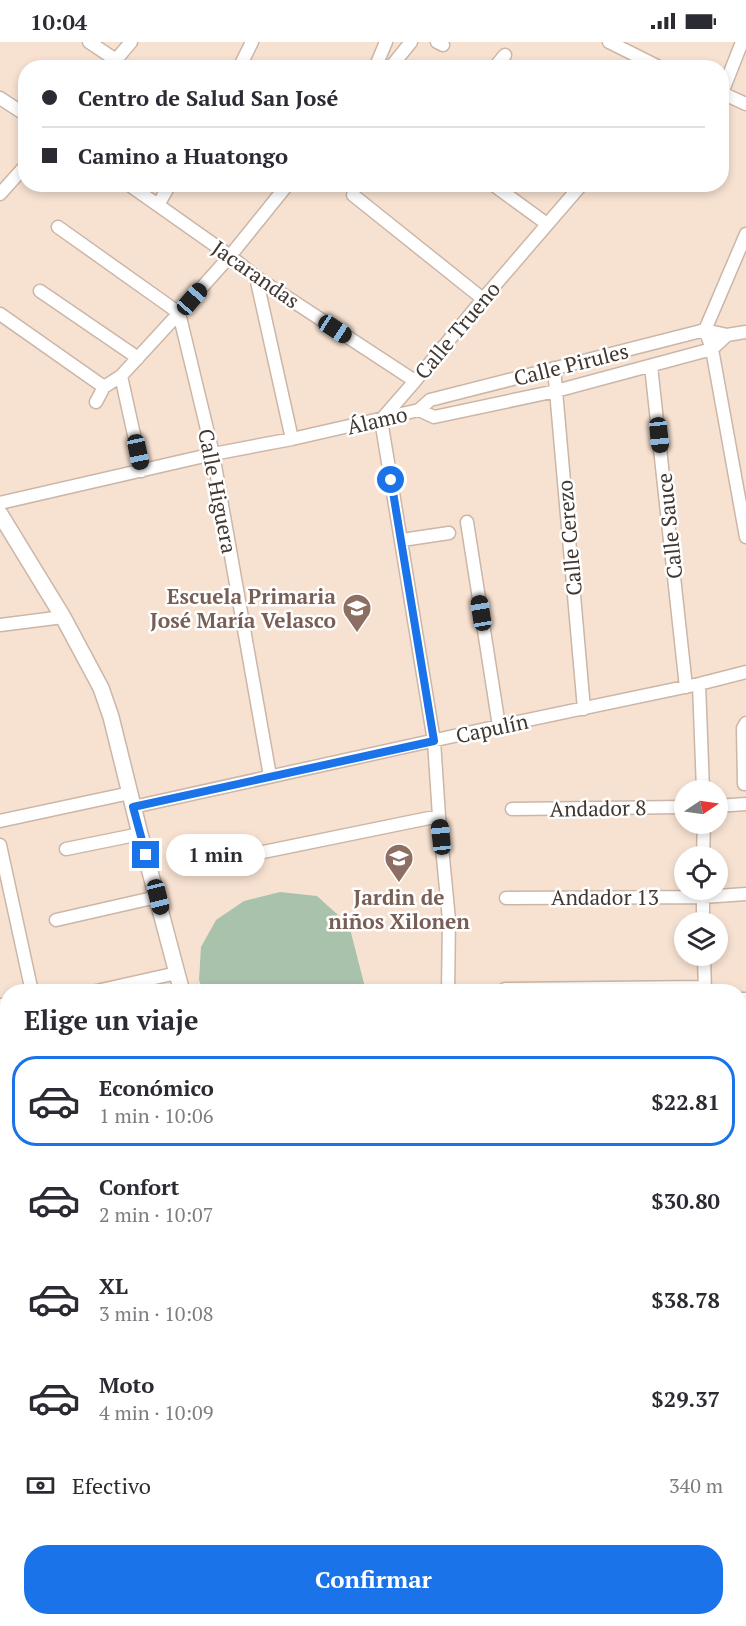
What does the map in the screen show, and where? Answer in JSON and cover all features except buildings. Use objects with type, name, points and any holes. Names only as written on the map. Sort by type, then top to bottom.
[{"type":"main road","points":[[0,514],[63,617],[104,698],[111,717],[180,984]]},
{"type":"street","points":[[89,42],[109,60]]},
{"type":"street","points":[[116,60],[131,42]]},
{"type":"street","points":[[243,60],[252,42]]},
{"type":"street","points":[[380,60],[386,42]]},
{"type":"street","points":[[396,60],[411,42]]},
{"type":"street","points":[[609,42],[645,60]]},
{"type":"street","points":[[729,75],[742,42]]},
{"type":"street","points":[[501,60],[505,55]]},
{"type":"street","points":[[729,96],[746,104]]},
{"type":"street","points":[[0,98],[18,110]]},
{"type":"street","points":[[0,194],[18,174]]},
{"type":"street","name":"Jacarandas","points":[[139,192],[256,277],[415,381]]},
{"type":"street","points":[[158,205],[165,192]]},
{"type":"street","points":[[96,402],[104,387],[121,376],[179,313],[230,256],[282,192]]},
{"type":"street","points":[[503,192],[547,224]]},
{"type":"street","name":"Calle Trueno","points":[[381,420],[575,192]]},
{"type":"street","points":[[353,195],[483,299]]},
{"type":"street","points":[[58,227],[179,313]]},
{"type":"street","points":[[746,234],[705,330],[712,350],[746,537]]},
{"type":"street","points":[[256,277],[292,439]]},
{"type":"street","points":[[40,291],[138,358]]},
{"type":"street","name":"Calle Higuera","points":[[179,313],[213,454],[270,776]]},
{"type":"street","points":[[0,314],[104,387]]},
{"type":"street","name":"Calle Pirules","points":[[419,410],[430,400],[705,330],[727,335]]},
{"type":"street","points":[[712,350],[727,335],[746,332]]},
{"type":"street","name":"Álamo","points":[[0,503],[419,410],[434,417],[555,390],[712,350]]},
{"type":"street","name":"Calle Sauce","points":[[651,366],[686,687]]},
{"type":"street","name":"Calle Cerezo","points":[[554,368],[584,708]]},
{"type":"street","points":[[121,376],[142,471]]},
{"type":"street","points":[[381,420],[434,741],[438,816],[449,920],[448,984]]},
{"type":"street","points":[[467,522],[499,726]]},
{"type":"street","points":[[402,540],[449,533]]},
{"type":"street","points":[[0,625],[63,617]]},
{"type":"street","name":"Capulín","points":[[0,821],[270,776],[686,687],[746,672]]},
{"type":"street","points":[[699,684],[703,780]]},
{"type":"street","points":[[744,784],[743,728],[746,723]]},
{"type":"street","points":[[728,805],[746,804]]},
{"type":"street","name":"Andador 8","points":[[512,809],[674,807]]},
{"type":"street","points":[[190,867],[438,816]]},
{"type":"street","points":[[66,849],[140,834]]},
{"type":"street","points":[[0,845],[30,984]]},
{"type":"street","name":"Andador 13","points":[[506,898],[674,894]]},
{"type":"street","name":"Andador 13","points":[[728,894],[746,894]]},
{"type":"street","points":[[56,920],[158,897]]},
{"type":"street","points":[[704,966],[705,984]]},
{"type":"street","points":[[145,984],[177,974]]},
{"type":"green space","points":[[280,892],[317,896],[349,925],[364,984],[200,984],[201,947],[216,920],[244,901]]},
{"type":"place","name":"Escuela Primaria José María Velasco","points":[[357,634]]},
{"type":"place","name":"Jardin de niños Xilonen","points":[[399,884]]},
{"type":"route","points":[[146,855],[133,807],[434,741],[391,480]]}]
